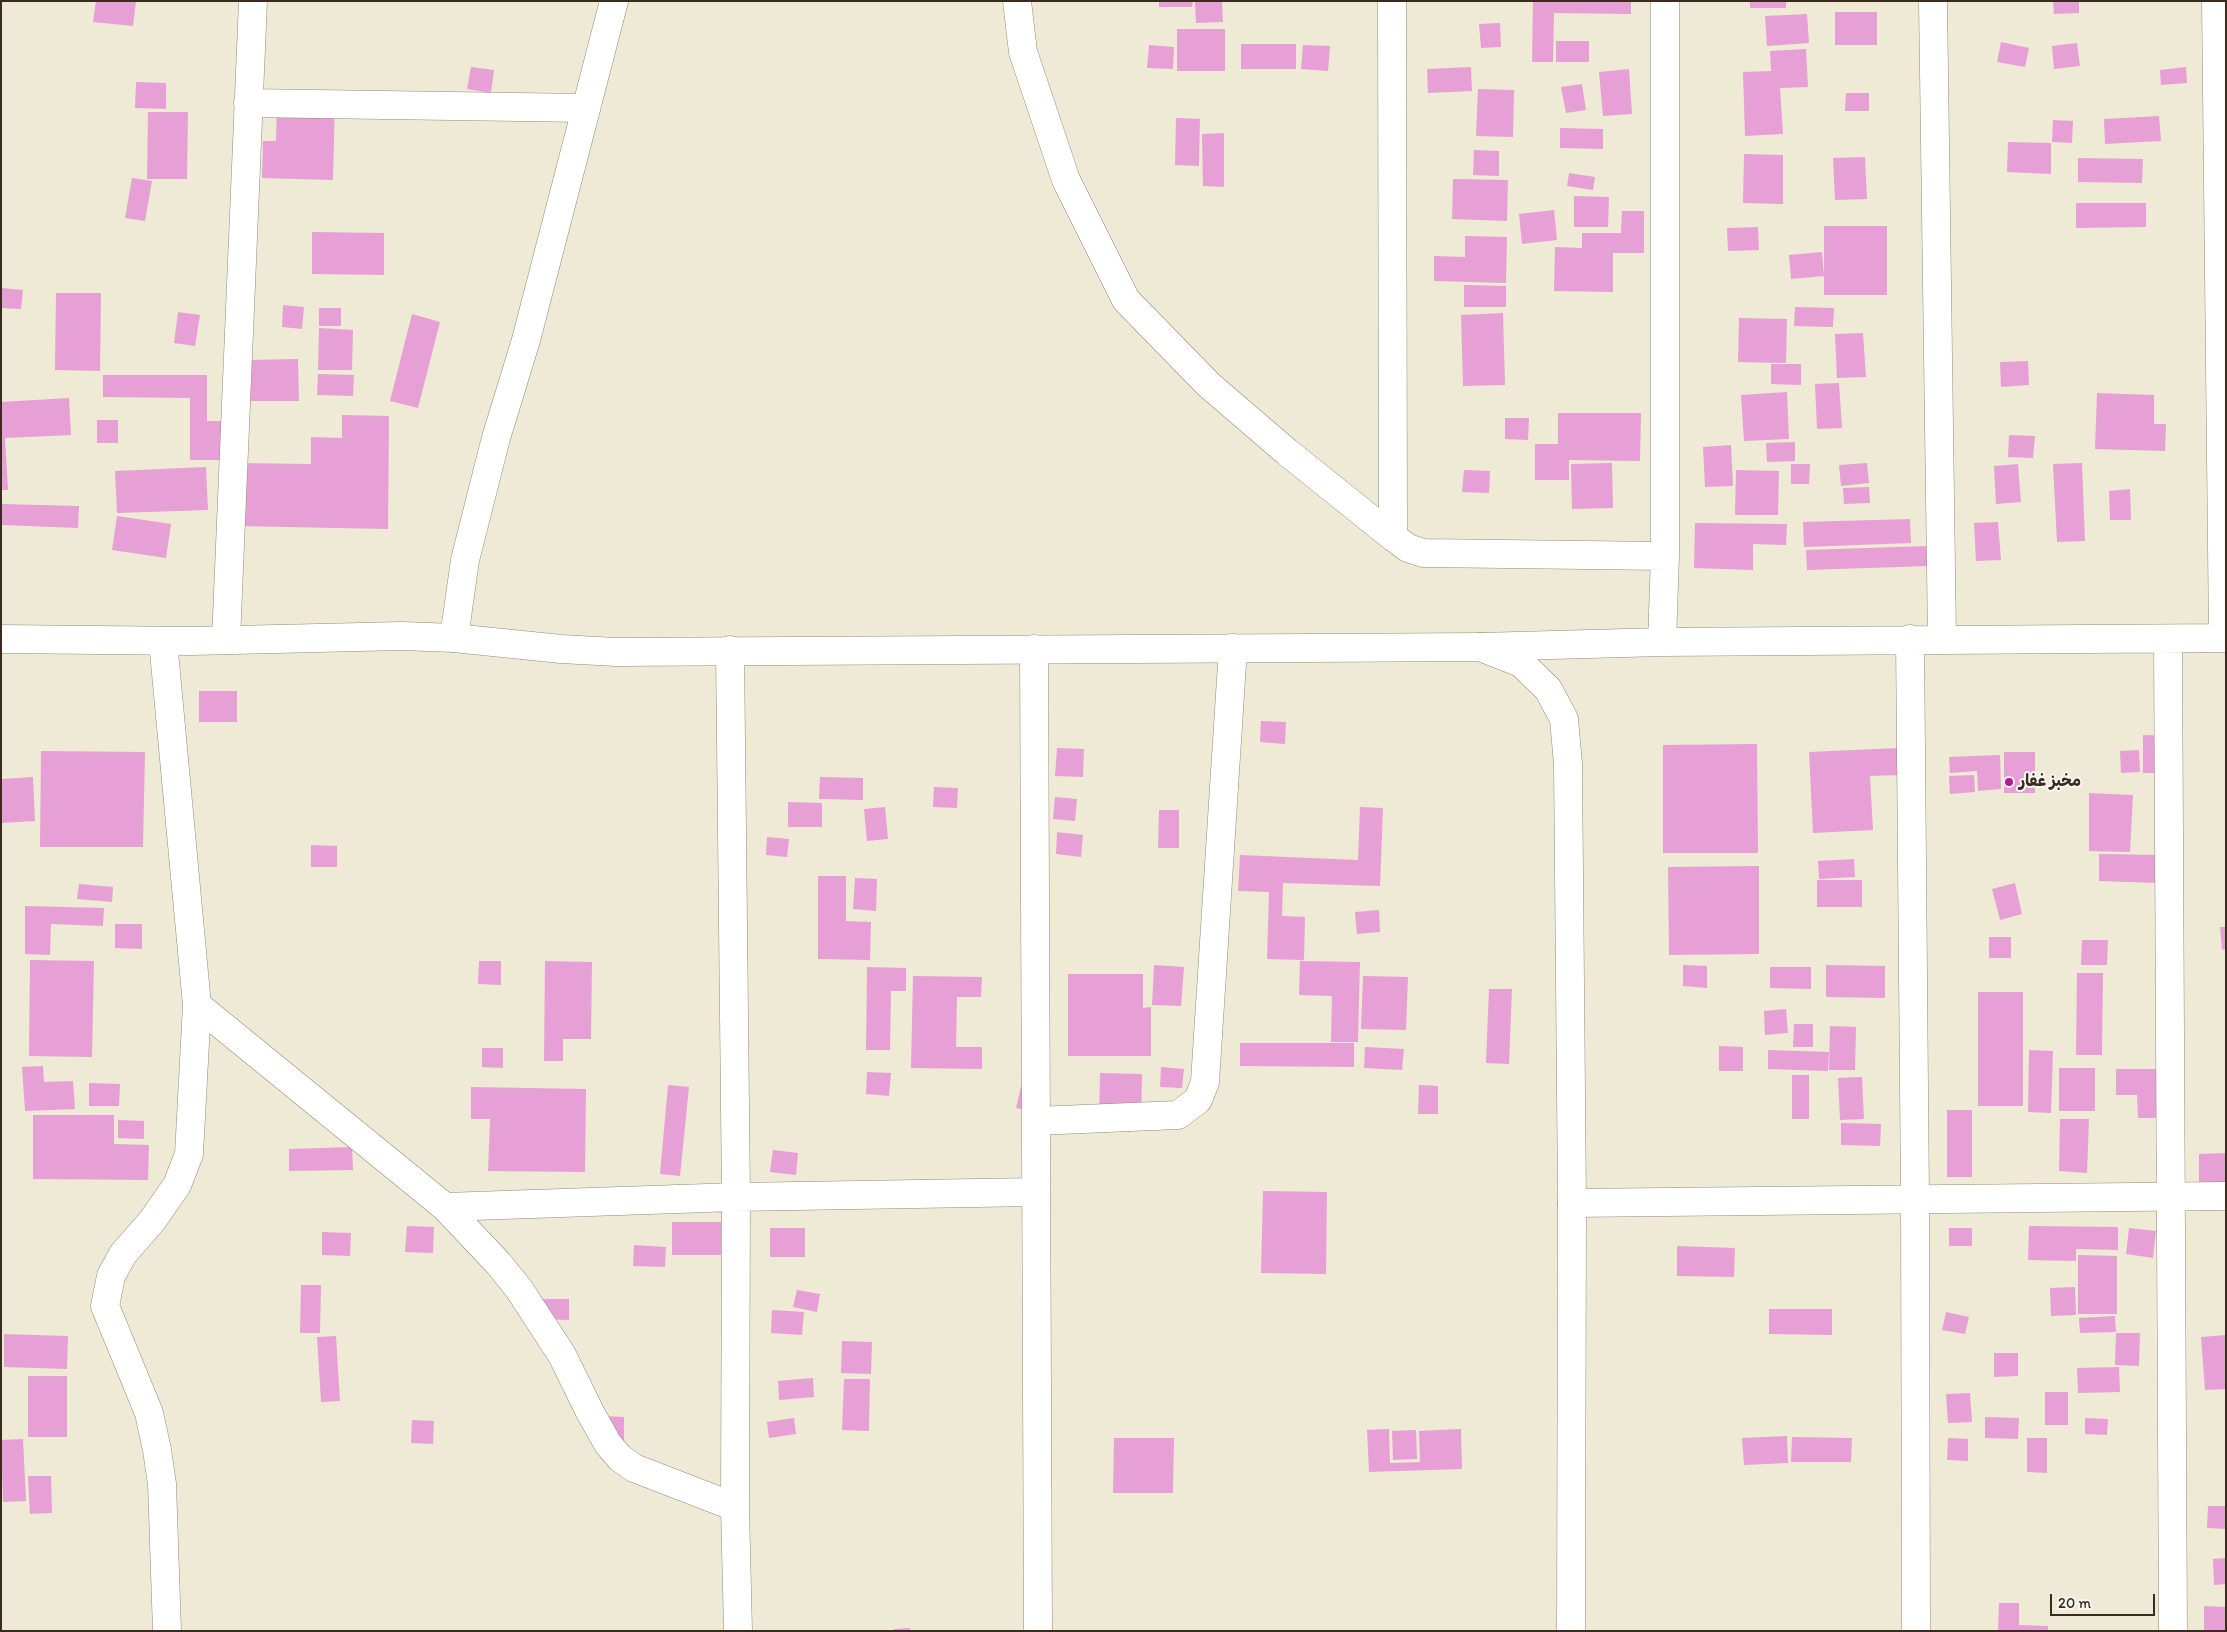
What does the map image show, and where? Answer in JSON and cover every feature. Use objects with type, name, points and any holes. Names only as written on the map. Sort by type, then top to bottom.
[{"type":"main road","points":[[226,640],[252,1]]},
{"type":"main road","points":[[454,638],[465,560],[496,438],[526,340],[614,1]]},
{"type":"main road","points":[[1017,1],[1023,52],[1066,180],[1126,300],[1209,385],[1287,452],[1393,538],[1408,548],[1423,553],[1435,555],[1665,556]]},
{"type":"main road","points":[[1392,1],[1393,538]]},
{"type":"main road","points":[[1662,642],[1665,556],[1665,1]]},
{"type":"main road","points":[[1933,1],[1942,639]]},
{"type":"main road","points":[[1,639],[163,641],[402,636],[454,638],[561,649],[616,652],[1480,647],[1662,642],[1910,639],[2225,638],[2221,34],[2216,1]]},
{"type":"main road","points":[[248,103],[586,108]]},
{"type":"main road","points":[[1910,639],[1915,1199],[1916,1631]]},
{"type":"main road","points":[[2168,639],[2173,1631]]},
{"type":"main road","points":[[163,641],[197,1006],[189,1154],[177,1185],[152,1220],[122,1254],[111,1276],[105,1306],[149,1413],[157,1450],[162,1484],[167,1631]]},
{"type":"main road","points":[[1480,647],[1521,663],[1548,688],[1564,719],[1568,764],[1572,1203],[1571,1631]]},
{"type":"main road","points":[[1036,1121],[1178,1115],[1198,1100],[1205,1082],[1233,648]]},
{"type":"main road","points":[[730,650],[736,1197],[735,1506],[738,1631]]},
{"type":"main road","points":[[1034,650],[1038,1631]]},
{"type":"main road","points":[[197,1006],[445,1207],[498,1262],[519,1289],[562,1355],[608,1444],[620,1458],[634,1468],[735,1506]]},
{"type":"main road","points":[[445,1207],[736,1197],[1036,1192]]},
{"type":"main road","points":[[1572,1203],[2226,1196]]},
{"type":"building","points":[[96,1],[136,1],[133,26],[93,22]]},
{"type":"building","points":[[1159,1],[1193,1],[1192,7],[1159,7]]},
{"type":"building","points":[[1222,1],[1223,22],[1196,23],[1195,2]]},
{"type":"building","points":[[1533,1],[1631,1],[1631,14],[1554,13],[1553,62],[1532,62]]},
{"type":"building","points":[[1750,1],[1786,1],[1786,8],[1750,8]]},
{"type":"building","points":[[2053,1],[2079,1],[2079,13],[2054,14]]},
{"type":"building","points":[[1835,12],[1877,12],[1877,45],[1835,45]]},
{"type":"building","points":[[1807,14],[1809,43],[1767,46],[1765,16]]},
{"type":"building","points":[[1500,23],[1501,47],[1481,48],[1479,24]]},
{"type":"building","points":[[1177,29],[1225,29],[1225,71],[1177,71]]},
{"type":"building","points":[[1556,41],[1589,41],[1589,62],[1556,62]]},
{"type":"building","points":[[2001,42],[2029,48],[2025,67],[1997,62]]},
{"type":"building","points":[[2077,43],[2080,66],[2054,69],[2052,46]]},
{"type":"building","points":[[1241,44],[1296,44],[1296,69],[1241,69]]},
{"type":"building","points":[[1149,45],[1174,47],[1173,69],[1147,68]]},
{"type":"building","points":[[1303,45],[1330,46],[1328,71],[1301,69]]},
{"type":"building","points":[[1806,49],[1808,87],[1780,88],[1783,134],[1745,136],[1743,72],[1771,71],[1770,51]]},
{"type":"building","points":[[471,67],[494,70],[491,93],[467,89]]},
{"type":"building","points":[[1471,67],[1472,91],[1428,93],[1427,69]]},
{"type":"building","points":[[2186,67],[2187,83],[2161,85],[2160,70]]},
{"type":"building","points":[[1629,69],[1632,114],[1603,116],[1599,72]]},
{"type":"building","points":[[136,82],[166,83],[166,109],[135,108]]},
{"type":"building","points":[[1582,84],[1586,110],[1566,113],[1561,87]]},
{"type":"building","points":[[1478,89],[1514,90],[1513,137],[1476,136]]},
{"type":"building","points":[[1846,93],[1869,93],[1869,111],[1845,111]]},
{"type":"building","points":[[277,97],[335,98],[333,180],[262,178],[263,141],[276,141]]},
{"type":"building","points":[[148,112],[188,112],[187,179],[147,179]]},
{"type":"building","points":[[2159,116],[2161,141],[2105,144],[2104,119]]},
{"type":"building","points":[[1176,118],[1200,119],[1199,166],[1175,165]]},
{"type":"building","points":[[2053,120],[2073,121],[2072,143],[2052,142]]},
{"type":"building","points":[[1560,128],[1603,129],[1603,149],[1560,148]]},
{"type":"building","points":[[1224,133],[1224,187],[1203,186],[1202,134]]},
{"type":"building","points":[[2008,142],[2051,143],[2051,174],[2007,172]]},
{"type":"building","points":[[1474,150],[1499,151],[1499,176],[1473,175]]},
{"type":"building","points":[[1744,154],[1783,155],[1783,204],[1743,203]]},
{"type":"building","points":[[1865,157],[1867,199],[1835,200],[1833,158]]},
{"type":"building","points":[[2078,158],[2143,159],[2142,183],[2078,182]]},
{"type":"building","points":[[1569,173],[1595,177],[1593,190],[1567,186]]},
{"type":"building","points":[[132,178],[152,181],[145,221],[125,218]]},
{"type":"building","points":[[1453,179],[1508,180],[1507,221],[1452,219]]},
{"type":"building","points":[[1574,196],[1609,197],[1608,227],[1574,227]]},
{"type":"building","points":[[2076,203],[2146,203],[2146,227],[2076,228]]},
{"type":"building","points":[[1554,210],[1557,240],[1522,244],[1519,214]]},
{"type":"building","points":[[1622,211],[1644,211],[1644,253],[1613,253],[1613,292],[1554,291],[1555,247],[1582,248],[1582,233],[1621,233]]},
{"type":"building","points":[[1824,226],[1887,226],[1887,295],[1824,295]]},
{"type":"building","points":[[1758,227],[1759,250],[1728,251],[1727,228]]},
{"type":"building","points":[[312,232],[384,233],[384,275],[312,274]]},
{"type":"building","points":[[1465,236],[1507,237],[1506,283],[1434,281],[1434,256],[1465,257]]},
{"type":"building","points":[[1822,252],[1824,276],[1791,279],[1789,255]]},
{"type":"building","points":[[1464,285],[1506,286],[1506,307],[1464,307]]},
{"type":"building","points":[[1,288],[23,290],[21,309],[1,308]]},
{"type":"building","points":[[56,293],[101,293],[100,371],[55,370]]},
{"type":"building","points":[[283,305],[304,307],[302,329],[282,327]]},
{"type":"building","points":[[1795,307],[1834,308],[1833,327],[1794,326]]},
{"type":"building","points":[[319,308],[341,308],[341,326],[319,326]]},
{"type":"building","points":[[178,312],[200,315],[195,346],[174,343]]},
{"type":"building","points":[[1503,313],[1505,385],[1463,386],[1461,315]]},
{"type":"building","points":[[412,314],[440,322],[418,408],[390,401]]},
{"type":"building","points":[[1739,318],[1787,319],[1786,363],[1738,362]]},
{"type":"building","points":[[319,328],[353,330],[352,370],[318,370]]},
{"type":"building","points":[[1863,333],[1866,377],[1837,378],[1835,334]]},
{"type":"building","points":[[298,359],[299,401],[248,401],[248,360]]},
{"type":"building","points":[[2028,361],[2029,385],[2001,387],[2000,362]]},
{"type":"building","points":[[1771,364],[1801,364],[1801,385],[1771,384]]},
{"type":"building","points":[[318,374],[354,375],[353,396],[317,395]]},
{"type":"building","points":[[103,375],[207,375],[207,421],[223,421],[222,460],[190,460],[190,398],[103,397]]},
{"type":"building","points":[[1839,383],[1842,428],[1817,429],[1815,384]]},
{"type":"building","points":[[1787,392],[1789,439],[1744,441],[1741,395]]},
{"type":"building","points":[[2097,393],[2154,395],[2154,424],[2166,424],[2165,451],[2095,449]]},
{"type":"building","points":[[69,398],[71,435],[5,438],[8,490],[1,490],[1,402]]},
{"type":"building","points":[[1558,413],[1641,413],[1640,461],[1569,460],[1569,480],[1535,480],[1535,444],[1558,444]]},
{"type":"building","points":[[342,415],[389,416],[388,529],[235,526],[236,463],[311,464],[311,437],[342,438]]},
{"type":"building","points":[[1505,418],[1529,418],[1528,440],[1505,439]]},
{"type":"building","points":[[97,420],[118,420],[118,443],[97,443]]},
{"type":"building","points":[[2009,435],[2035,436],[2033,458],[2008,457]]},
{"type":"building","points":[[1795,442],[1795,461],[1767,462],[1766,443]]},
{"type":"building","points":[[1731,445],[1733,486],[1705,487],[1703,447]]},
{"type":"building","points":[[1612,463],[1613,508],[1572,509],[1571,464]]},
{"type":"building","points":[[1867,463],[1869,483],[1841,486],[1839,465]]},
{"type":"building","points":[[2082,463],[2085,541],[2057,542],[2053,464]]},
{"type":"building","points":[[1791,464],[1810,464],[1809,484],[1791,484]]},
{"type":"building","points":[[2018,464],[2021,502],[1996,504],[1994,466]]},
{"type":"building","points":[[206,467],[208,510],[117,513],[115,471]]},
{"type":"building","points":[[1464,470],[1490,471],[1489,493],[1462,492]]},
{"type":"building","points":[[1736,470],[1779,471],[1778,515],[1735,515]]},
{"type":"building","points":[[1869,487],[1870,503],[1844,504],[1843,488]]},
{"type":"building","points":[[2130,489],[2131,520],[2110,520],[2109,491]]},
{"type":"building","points":[[1,504],[79,506],[78,528],[1,525]]},
{"type":"building","points":[[117,516],[171,524],[166,558],[112,550]]},
{"type":"building","points":[[1910,519],[1911,543],[1804,547],[1803,522]]},
{"type":"building","points":[[1998,522],[2001,560],[1976,561],[1974,523]]},
{"type":"building","points":[[1695,523],[1787,524],[1786,545],[1753,544],[1753,570],[1694,568]]},
{"type":"building","points":[[1928,546],[1929,566],[1807,570],[1806,550]]},
{"type":"building","points":[[199,691],[237,691],[237,722],[199,722]]},
{"type":"building","points":[[1261,721],[1286,722],[1285,744],[1260,742]]},
{"type":"building","points":[[2143,735],[2170,736],[2170,773],[2143,773]]},
{"type":"building","points":[[1757,744],[1758,853],[1663,853],[1663,745]]},
{"type":"building","points":[[1057,748],[1084,749],[1083,777],[1055,776]]},
{"type":"building","points":[[1899,748],[1900,775],[1870,776],[1873,830],[1813,833],[1809,752]]},
{"type":"building","points":[[2139,750],[2140,772],[2121,773],[2120,751]]},
{"type":"building","points":[[41,751],[145,752],[143,847],[40,847]]},
{"type":"building","points":[[2004,752],[2035,752],[2035,793],[2004,793]]},
{"type":"building","points":[[2000,755],[2001,789],[1978,791],[1977,771],[1950,773],[1949,757]]},
{"type":"building","points":[[1974,775],[1975,792],[1950,794],[1949,776]]},
{"type":"building","points":[[33,777],[35,821],[1,823],[1,779]]},
{"type":"building","points":[[820,777],[863,778],[863,800],[819,799]]},
{"type":"building","points":[[934,787],[958,788],[957,808],[933,807]]},
{"type":"building","points":[[2089,793],[2133,795],[2130,852],[2089,851]]},
{"type":"building","points":[[1055,797],[1077,799],[1075,821],[1053,819]]},
{"type":"building","points":[[788,802],[822,803],[822,827],[788,827]]},
{"type":"building","points":[[885,807],[888,839],[867,841],[864,809]]},
{"type":"building","points":[[1360,807],[1383,808],[1380,886],[1283,883],[1282,916],[1305,917],[1304,960],[1267,959],[1269,892],[1238,891],[1240,855],[1358,860]]},
{"type":"building","points":[[1159,810],[1179,810],[1179,848],[1158,848]]},
{"type":"building","points":[[1057,832],[1083,835],[1081,857],[1056,854]]},
{"type":"building","points":[[767,837],[789,839],[787,857],[766,855]]},
{"type":"building","points":[[311,845],[337,846],[337,867],[311,867]]},
{"type":"building","points":[[2099,854],[2159,855],[2158,883],[2099,881]]},
{"type":"building","points":[[1854,859],[1855,877],[1819,879],[1818,861]]},
{"type":"building","points":[[1759,866],[1759,954],[1669,955],[1668,867]]},
{"type":"building","points":[[818,876],[846,876],[846,921],[871,922],[870,960],[818,959]]},
{"type":"building","points":[[855,878],[877,879],[876,911],[853,909]]},
{"type":"building","points":[[1817,880],[1862,880],[1862,907],[1817,907]]},
{"type":"building","points":[[2015,883],[2022,914],[2000,920],[1992,889]]},
{"type":"building","points":[[79,884],[113,887],[112,902],[77,899]]},
{"type":"building","points":[[25,906],[104,908],[103,926],[51,924],[50,955],[25,954]]},
{"type":"building","points":[[1379,910],[1380,932],[1357,934],[1355,912]]},
{"type":"building","points":[[115,924],[142,924],[142,949],[115,948]]},
{"type":"building","points":[[2220,927],[2226,927],[2226,949],[2222,950]]},
{"type":"building","points":[[1989,937],[2011,937],[2011,958],[1989,958]]},
{"type":"building","points":[[2082,940],[2108,940],[2107,965],[2081,965]]},
{"type":"building","points":[[30,960],[94,961],[92,1057],[29,1056]]},
{"type":"building","points":[[479,961],[501,961],[501,985],[478,984]]},
{"type":"building","points":[[545,961],[592,962],[591,1039],[563,1039],[563,1061],[544,1061]]},
{"type":"building","points":[[1300,961],[1360,962],[1358,1042],[1331,1042],[1332,996],[1299,995]]},
{"type":"building","points":[[1154,965],[1184,967],[1181,1006],[1152,1005]]},
{"type":"building","points":[[1683,965],[1707,966],[1707,988],[1683,986]]},
{"type":"building","points":[[1826,965],[1885,966],[1885,998],[1826,997]]},
{"type":"building","points":[[867,967],[906,968],[906,991],[891,991],[890,1050],[866,1050]]},
{"type":"building","points":[[1770,967],[1811,967],[1811,989],[1770,988]]},
{"type":"building","points":[[2077,973],[2103,973],[2102,1055],[2076,1055]]},
{"type":"building","points":[[1068,974],[1143,974],[1143,1008],[1151,1007],[1151,1056],[1068,1056]]},
{"type":"building","points":[[913,976],[982,977],[981,997],[957,997],[956,1047],[982,1047],[982,1069],[911,1068]]},
{"type":"building","points":[[1363,976],[1408,977],[1406,1030],[1361,1029]]},
{"type":"building","points":[[1489,989],[1512,989],[1509,1064],[1486,1063]]},
{"type":"building","points":[[1978,992],[2023,992],[2023,1106],[1978,1106]]},
{"type":"building","points":[[1786,1009],[1788,1033],[1765,1035],[1764,1011]]},
{"type":"building","points":[[1794,1024],[1813,1024],[1813,1047],[1793,1047]]},
{"type":"building","points":[[1830,1026],[1856,1027],[1855,1070],[1829,1070]]},
{"type":"building","points":[[1240,1043],[1354,1043],[1354,1067],[1240,1066]]},
{"type":"building","points":[[1719,1046],[1743,1047],[1743,1071],[1719,1071]]},
{"type":"building","points":[[1365,1047],[1404,1049],[1402,1070],[1364,1068]]},
{"type":"building","points":[[482,1048],[503,1048],[503,1068],[482,1067]]},
{"type":"building","points":[[1768,1050],[1829,1052],[1828,1071],[1768,1069]]},
{"type":"building","points":[[2029,1050],[2053,1051],[2051,1113],[2028,1112]]},
{"type":"building","points":[[43,1066],[44,1082],[73,1081],[75,1109],[25,1111],[22,1067]]},
{"type":"building","points":[[1161,1067],[1184,1069],[1182,1088],[1160,1087]]},
{"type":"building","points":[[2059,1068],[2095,1068],[2095,1111],[2059,1111]]},
{"type":"building","points":[[2116,1069],[2157,1069],[2157,1118],[2138,1118],[2137,1095],[2116,1095]]},
{"type":"building","points":[[867,1072],[891,1073],[889,1096],[866,1094]]},
{"type":"building","points":[[1100,1073],[1142,1074],[1141,1127],[1099,1126]]},
{"type":"building","points":[[1024,1074],[1030,1111],[1016,1108]]},
{"type":"building","points":[[1792,1075],[1809,1075],[1809,1119],[1792,1119]]},
{"type":"building","points":[[1862,1077],[1864,1119],[1840,1120],[1838,1078]]},
{"type":"building","points":[[89,1083],[120,1084],[119,1106],[89,1106]]},
{"type":"building","points":[[668,1085],[689,1087],[680,1176],[660,1174]]},
{"type":"building","points":[[1419,1085],[1438,1086],[1438,1114],[1418,1114]]},
{"type":"building","points":[[471,1087],[586,1089],[585,1172],[488,1171],[490,1119],[471,1119]]},
{"type":"building","points":[[1947,1110],[1972,1110],[1972,1177],[1947,1177]]},
{"type":"building","points":[[33,1115],[114,1115],[114,1144],[149,1145],[148,1180],[33,1179]]},
{"type":"building","points":[[2060,1119],[2089,1119],[2087,1173],[2059,1171]]},
{"type":"building","points":[[118,1120],[144,1121],[144,1139],[118,1138]]},
{"type":"building","points":[[1841,1123],[1881,1124],[1880,1146],[1841,1145]]},
{"type":"building","points":[[352,1147],[353,1170],[289,1171],[289,1149]]},
{"type":"building","points":[[773,1150],[798,1153],[796,1175],[770,1172]]},
{"type":"building","points":[[2226,1153],[2226,1188],[2199,1188],[2199,1154]]},
{"type":"building","points":[[1263,1191],[1327,1192],[1326,1274],[1261,1273]]},
{"type":"building","points":[[672,1222],[721,1222],[721,1255],[672,1255]]},
{"type":"building","points":[[407,1226],[434,1227],[433,1253],[405,1252]]},
{"type":"building","points":[[2029,1226],[2118,1227],[2118,1250],[2076,1249],[2076,1261],[2028,1260]]},
{"type":"building","points":[[770,1228],[805,1228],[805,1257],[770,1257]]},
{"type":"building","points":[[1949,1228],[1972,1228],[1972,1246],[1949,1246]]},
{"type":"building","points":[[2129,1228],[2156,1231],[2153,1258],[2126,1254]]},
{"type":"building","points":[[322,1232],[351,1233],[350,1256],[322,1255]]},
{"type":"building","points":[[634,1245],[666,1247],[665,1267],[633,1266]]},
{"type":"building","points":[[1677,1246],[1735,1248],[1734,1277],[1677,1276]]},
{"type":"building","points":[[2078,1255],[2117,1256],[2117,1314],[2078,1314]]},
{"type":"building","points":[[301,1285],[321,1285],[320,1333],[300,1333]]},
{"type":"building","points":[[2075,1287],[2076,1315],[2051,1316],[2050,1288]]},
{"type":"building","points":[[797,1290],[820,1294],[817,1312],[793,1307]]},
{"type":"building","points":[[540,1299],[569,1299],[569,1320],[540,1319]]},
{"type":"building","points":[[1769,1309],[1832,1309],[1832,1335],[1769,1334]]},
{"type":"building","points":[[772,1310],[804,1312],[802,1335],[771,1333]]},
{"type":"building","points":[[1946,1312],[1969,1317],[1965,1334],[1942,1330]]},
{"type":"building","points":[[2115,1316],[2116,1332],[2080,1333],[2079,1318]]},
{"type":"building","points":[[2116,1333],[2140,1333],[2139,1366],[2115,1365]]},
{"type":"building","points":[[4,1334],[68,1336],[67,1369],[4,1367]]},
{"type":"building","points":[[2226,1335],[2226,1389],[2205,1390],[2201,1337]]},
{"type":"building","points":[[336,1336],[340,1401],[321,1402],[317,1337]]},
{"type":"building","points":[[842,1341],[872,1342],[871,1374],[841,1373]]},
{"type":"building","points":[[1994,1353],[2018,1353],[2018,1376],[1994,1377]]},
{"type":"building","points":[[2119,1367],[2120,1392],[2078,1393],[2077,1368]]},
{"type":"building","points":[[28,1376],[67,1376],[67,1437],[28,1437]]},
{"type":"building","points":[[813,1378],[814,1397],[779,1400],[778,1381]]},
{"type":"building","points":[[844,1379],[870,1379],[869,1431],[842,1430]]},
{"type":"building","points":[[2045,1392],[2068,1392],[2068,1425],[2045,1425]]},
{"type":"building","points":[[1970,1393],[1972,1422],[1948,1423],[1946,1394]]},
{"type":"building","points":[[603,1416],[624,1417],[624,1442],[602,1441]]},
{"type":"building","points":[[1985,1417],[2019,1418],[2018,1439],[1985,1438]]},
{"type":"building","points":[[794,1418],[796,1434],[769,1438],[767,1422]]},
{"type":"building","points":[[2085,1418],[2108,1419],[2107,1435],[2085,1434]]},
{"type":"building","points":[[412,1420],[434,1421],[433,1444],[411,1443]]},
{"type":"building","points":[[1389,1429],[1390,1463],[1420,1462],[1419,1431],[1461,1429],[1462,1469],[1369,1472],[1367,1430]]},
{"type":"building","points":[[1416,1430],[1417,1459],[1393,1460],[1392,1431]]},
{"type":"building","points":[[1787,1436],[1788,1463],[1744,1465],[1742,1438]]},
{"type":"building","points":[[1792,1437],[1852,1438],[1851,1462],[1791,1462]]},
{"type":"building","points":[[1114,1438],[1174,1438],[1173,1493],[1113,1493]]},
{"type":"building","points":[[1948,1438],[1968,1439],[1968,1461],[1947,1460]]},
{"type":"building","points":[[2027,1438],[2047,1438],[2047,1473],[2027,1472]]},
{"type":"building","points":[[23,1439],[26,1501],[3,1502],[1,1440]]},
{"type":"building","points":[[28,1476],[51,1476],[52,1513],[30,1514]]},
{"type":"building","points":[[2208,1506],[2226,1506],[2226,1529],[2207,1528]]},
{"type":"building","points":[[2226,1558],[2226,1584],[2214,1585],[2213,1559]]},
{"type":"building","points":[[1999,1603],[2019,1603],[2019,1625],[2048,1626],[2048,1631],[1998,1631]]},
{"type":"building","points":[[2204,1606],[2226,1607],[2226,1631],[2204,1631]]},
{"type":"building","points":[[910,1628],[910,1631],[894,1631],[894,1629]]},
{"type":"place","name":"مخبز غفار","points":[[2009,782]]}]
